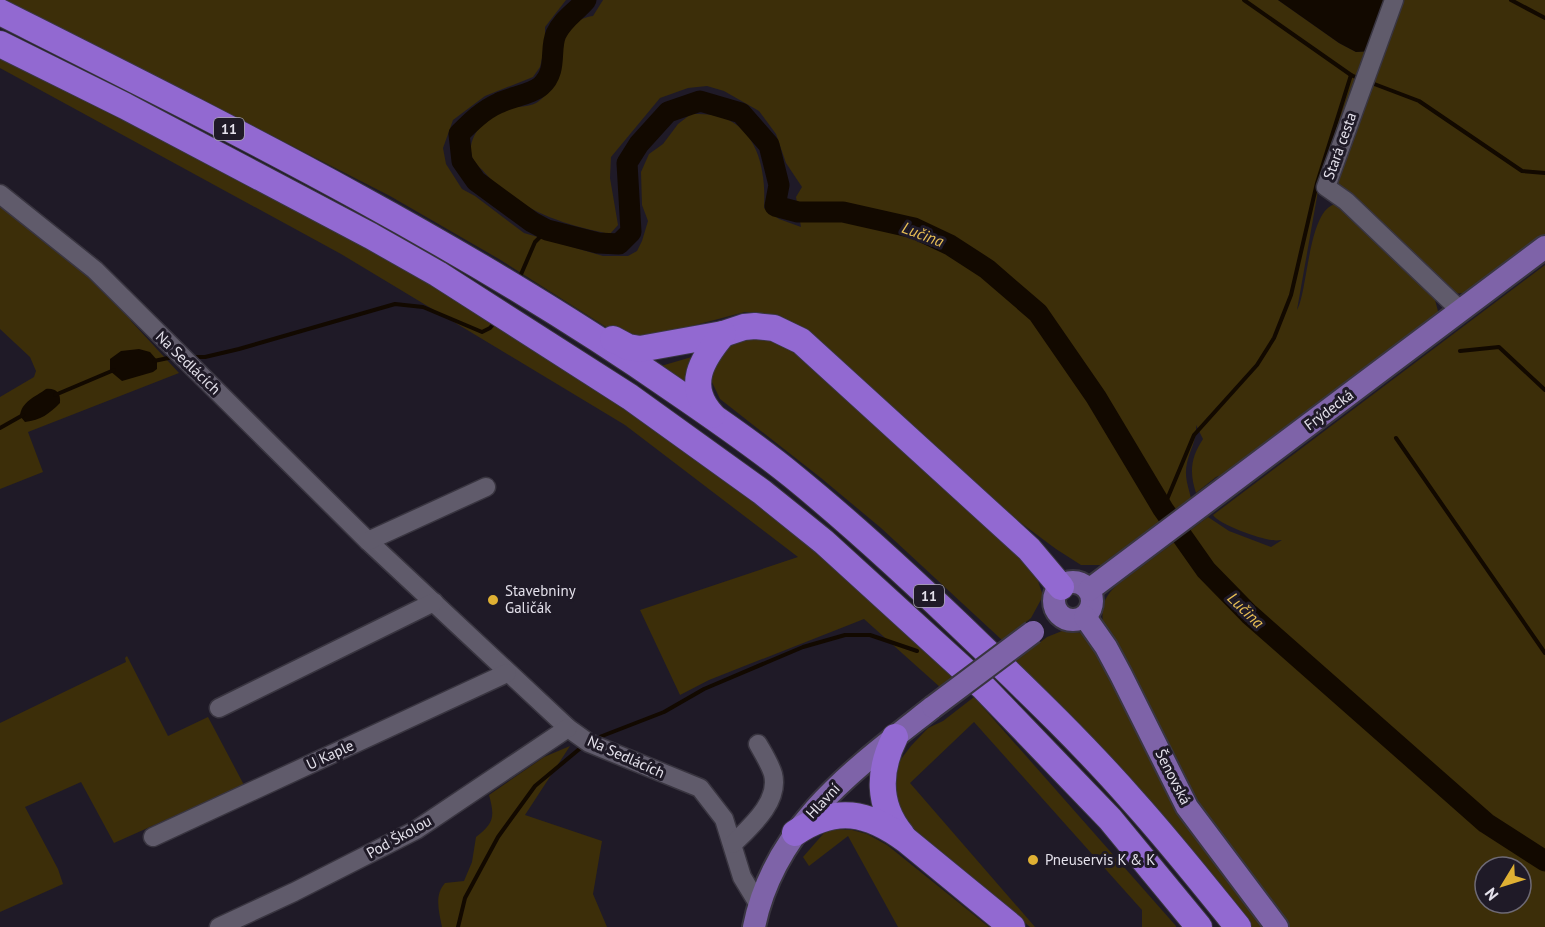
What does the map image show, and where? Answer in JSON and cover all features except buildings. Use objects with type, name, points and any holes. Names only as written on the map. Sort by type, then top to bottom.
[{"type":"highway","name":"11","points":[[0,12],[135,79],[387,213],[570,320],[737,434],[793,476],[845,520],[930,596],[1016,680],[1132,799],[1238,927]]},
{"type":"highway","name":"11","points":[[0,44],[126,106],[390,247],[552,346],[699,446],[762,492],[824,542],[984,688],[1057,762],[1147,862],[1199,927]]},
{"type":"highway","points":[[570,320],[585,322],[620,344],[640,350],[723,334],[744,327],[765,326],[783,331],[801,341],[1029,549],[1061,587]]},
{"type":"highway","points":[[723,334],[701,365],[698,388],[701,399],[710,414],[737,434]]},
{"type":"highway","points":[[895,737],[885,763],[881,791],[890,817],[906,840]]},
{"type":"highway","points":[[795,833],[824,817],[849,816],[875,821],[906,840],[1012,927]]},
{"type":"highway","points":[[1147,862],[1154,883],[1187,927]]},
{"type":"main road","name":"Frýdecká","points":[[1089,590],[1545,248]]},
{"type":"main road","points":[[1074,582],[1084,585],[1089,590],[1093,604],[1085,617],[1071,621],[1058,613],[1054,601],[1061,587],[1074,582]]},
{"type":"main road","name":"Hlavní","points":[[754,927],[759,905],[775,868],[795,833],[828,793],[933,707],[1058,613]]},
{"type":"main road","name":"Šenovská","points":[[1085,617],[1106,647],[1187,807],[1277,927]]},
{"type":"street","name":"Stará cesta","points":[[1394,0],[1326,187],[1346,201],[1461,311]]},
{"type":"street","name":"Na Sedlácích","points":[[0,194],[95,270],[368,541],[568,728],[587,742],[700,789],[724,819],[742,877],[759,905]]},
{"type":"street","points":[[368,541],[486,487]]},
{"type":"street","points":[[219,708],[434,602]]},
{"type":"street","name":"U Kaple","points":[[153,837],[507,673]]},
{"type":"street","name":"Pod Školou","points":[[219,927],[416,830],[568,728]]},
{"type":"street","points":[[732,844],[756,821],[768,803],[773,788],[773,774],[758,744]]},
{"type":"shaded area","points":[[2,0],[566,0],[545,27],[545,46],[540,67],[533,77],[485,96],[453,120],[443,148],[446,164],[462,189],[475,196],[524,233],[603,256],[628,256],[637,251],[648,221],[642,205],[641,172],[649,154],[663,144],[678,124],[691,114],[724,118],[746,133],[753,144],[762,169],[764,208],[779,219],[801,227],[796,197],[802,187],[786,163],[776,134],[759,111],[724,91],[707,86],[688,88],[660,98],[611,157],[610,178],[618,225],[610,234],[575,226],[542,214],[498,186],[473,159],[471,151],[474,136],[478,129],[497,112],[532,105],[546,94],[555,81],[562,39],[567,30],[584,18],[593,16],[603,0],[1278,0],[1339,43],[1356,52],[1370,51],[1318,191],[1297,310],[1314,234],[1327,208],[1337,204],[1434,296],[1439,315],[1196,493],[1192,478],[1192,465],[1203,439],[1196,425],[1186,468],[1191,498],[1101,565],[1081,565],[993,502],[810,334],[779,315],[745,312],[642,339],[617,334],[499,259],[390,196]]},
{"type":"shaded area","points":[[1278,0],[1387,0],[1370,51],[1356,52],[1339,43]]},
{"type":"shaded area","points":[[1399,0],[1545,0],[1545,235],[1466,293],[1450,294],[1341,188],[1336,180]]},
{"type":"shaded area","points":[[0,57],[346,235],[428,283],[631,410],[779,520],[955,676],[941,688],[864,619],[709,680],[680,695],[640,610],[798,557],[625,425],[341,254],[0,68]]},
{"type":"shaded area","points":[[0,202],[85,269],[125,308],[131,321],[179,373],[28,432],[43,472],[0,489],[0,397],[34,377],[36,371],[30,357],[0,329]]},
{"type":"shaded area","points":[[1545,265],[1545,927],[1286,927],[1199,813],[1103,623],[1104,602],[1113,589],[1208,517],[1229,531],[1271,547],[1282,540],[1250,534],[1213,515]]},
{"type":"shaded area","points":[[750,335],[788,342],[1035,572],[1043,596],[1031,618],[1003,641],[881,528],[720,399],[711,380],[718,350]]},
{"type":"shaded area","points":[[139,349],[150,352],[157,360],[157,369],[122,381],[110,371],[110,359],[121,351]]},
{"type":"shaded area","points":[[695,356],[690,386],[661,366]]},
{"type":"shaded area","points":[[46,389],[53,389],[57,392],[60,396],[60,403],[44,416],[25,422],[20,416],[23,407],[29,400]]},
{"type":"shaded area","points":[[1062,631],[1084,633],[1089,636],[1268,927],[1251,927],[1238,909],[1013,663],[1047,637]]},
{"type":"shaded area","points":[[127,656],[168,736],[208,717],[244,785],[114,843],[81,782],[25,807],[58,869],[63,884],[0,912],[0,723],[126,662]]},
{"type":"shaded area","points":[[974,697],[1176,927],[1142,927],[1142,910],[974,722],[910,783],[1035,927],[1030,927],[916,832],[894,801],[895,773],[901,759],[928,728],[943,721]]},
{"type":"shaded area","points":[[570,746],[525,815],[602,841],[593,894],[607,927],[442,927],[438,904],[439,893],[445,883],[464,881],[472,862],[476,837],[490,823],[492,809],[489,795],[544,757]]},
{"type":"shaded area","points":[[833,829],[867,834],[887,845],[989,927],[898,927],[848,836],[809,866],[803,857],[824,833]]},
{"type":"waterway","name":"Lučina","points":[[586,0],[556,34],[550,74],[541,86],[493,106],[459,134],[462,161],[476,181],[532,222],[547,230],[598,243],[619,244],[631,232],[627,163],[639,144],[668,112],[700,101],[741,113],[769,145],[779,185],[775,206],[798,212],[843,212],[914,228],[950,245],[987,269],[1038,313],[1096,397],[1163,509],[1206,570],[1249,614],[1486,823],[1545,861]]},
{"type":"waterway","points":[[1244,0],[1360,79]]},
{"type":"waterway","points":[[1511,0],[1545,18]]},
{"type":"waterway","points":[[1163,509],[1194,435],[1257,365],[1274,338],[1291,295],[1317,183],[1351,75]]},
{"type":"waterway","points":[[1369,82],[1419,101],[1522,171],[1545,173]]},
{"type":"waterway","points":[[519,279],[535,242],[547,230]]},
{"type":"waterway","points":[[192,357],[205,357],[239,349],[395,304],[423,307],[482,332],[495,322]]},
{"type":"waterway","points":[[1460,351],[1499,347],[1545,390]]},
{"type":"waterway","points":[[154,361],[173,357]]},
{"type":"waterway","points":[[55,395],[114,370]]},
{"type":"waterway","points":[[0,428],[23,415]]},
{"type":"waterway","points":[[1396,438],[1545,653]]},
{"type":"waterway","points":[[597,738],[664,712],[704,689],[803,647],[845,635],[870,635],[917,651]]},
{"type":"waterway","points":[[458,927],[465,898],[498,837],[535,786],[583,746]]},
{"type":"place","name":"Stavebniny Galičák","points":[[493,600]]},
{"type":"place","name":"Pneuservis K & K","points":[[1033,860]]}]
